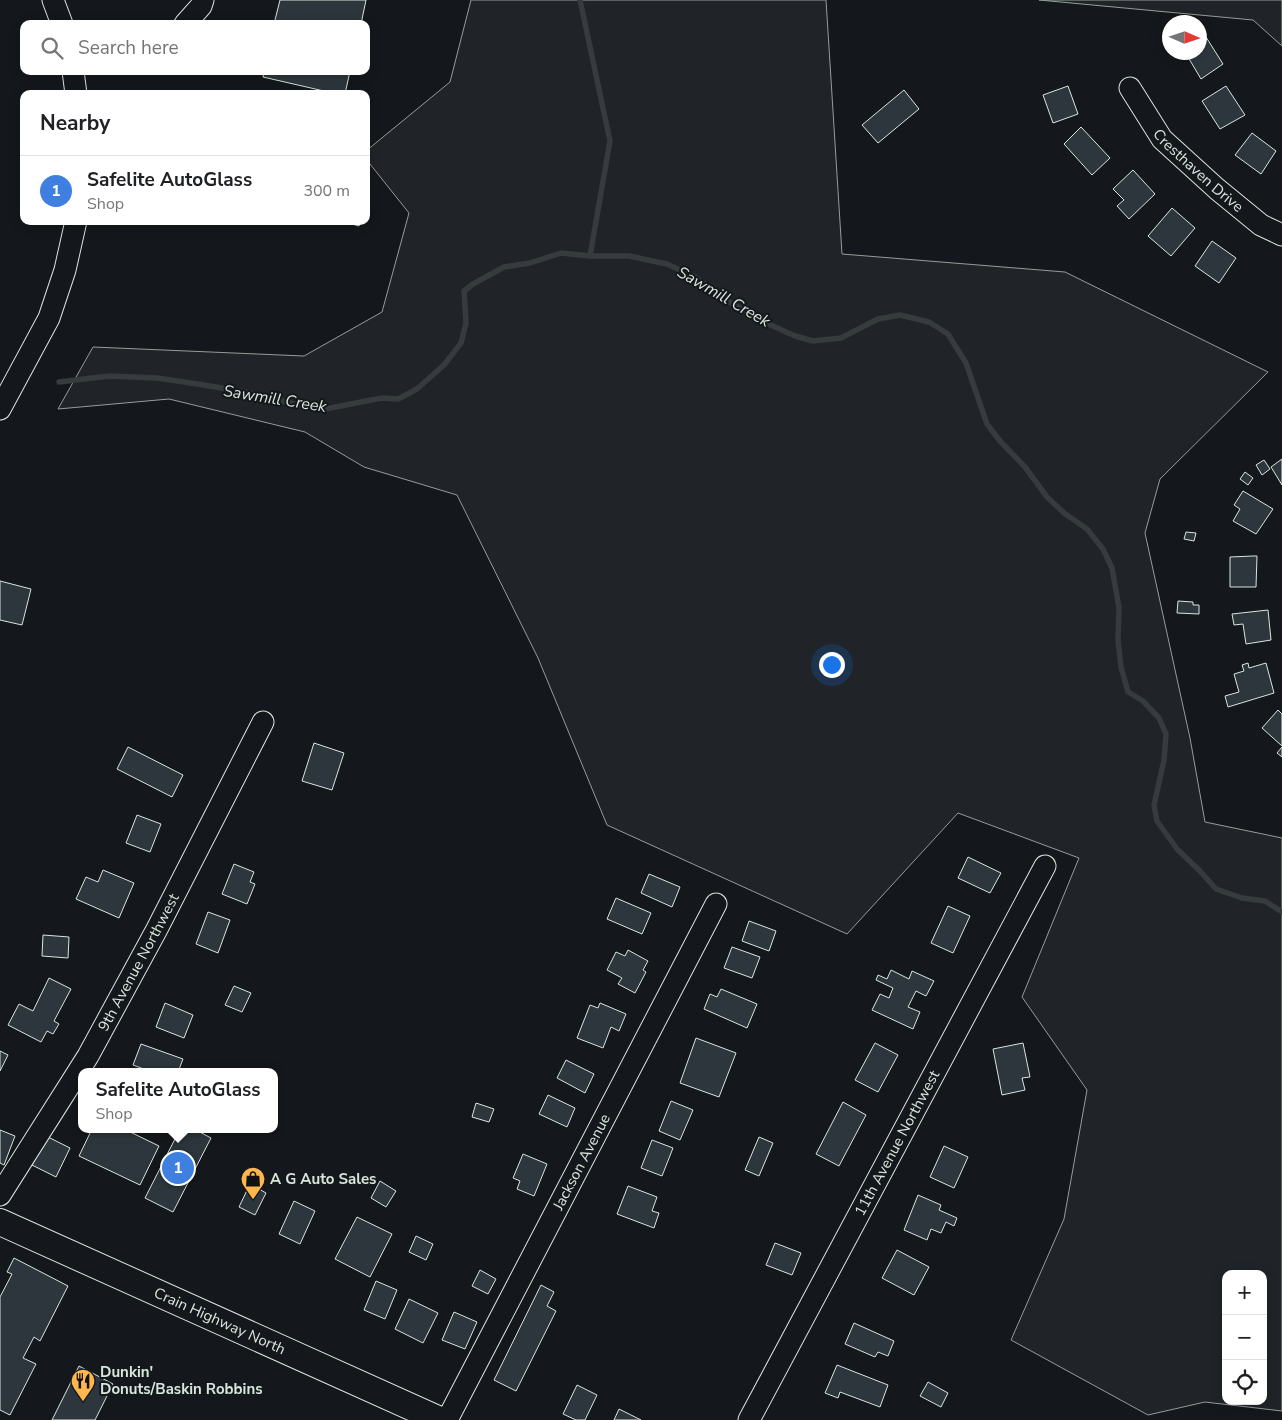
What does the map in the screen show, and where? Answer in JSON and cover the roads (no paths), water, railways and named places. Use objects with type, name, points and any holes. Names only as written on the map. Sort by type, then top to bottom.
[{"type":"main road","name":"Crain Highway North","points":[[0,1222],[440,1420]]},
{"type":"street","points":[[53,0],[60,20]]},
{"type":"street","points":[[189,20],[201,6],[203,0]]},
{"type":"street","points":[[74,75],[75,90]]},
{"type":"street","name":"Cresthaven Drive","points":[[1130,88],[1162,139],[1217,189],[1261,225],[1282,235]]},
{"type":"street","points":[[0,409],[49,318],[65,270],[75,225]]},
{"type":"street","name":"9th Avenue Northwest","points":[[80,1068],[157,929],[263,722]]},
{"type":"street","name":"11th Avenue Northwest","points":[[748,1420],[1045,866]]},
{"type":"street","name":"Jackson Avenue","points":[[447,1420],[716,904]]},
{"type":"street","name":"9th Avenue Northwest","points":[[0,1195],[78,1072]]},
{"type":"waterway","points":[[580,0],[610,141],[590,256]]},
{"type":"waterway","name":"Sawmill Creek","points":[[59,382],[109,376],[157,378],[250,393],[298,405],[325,409],[382,398],[398,399],[417,389],[444,365],[461,343],[466,323],[464,291],[504,267],[530,263],[561,253],[590,256],[629,256],[667,264],[695,277],[726,300],[762,321],[795,336],[813,341],[841,338],[878,319],[900,315],[929,322],[948,334],[966,363],[987,424],[1000,441],[1025,467],[1047,497],[1064,513],[1087,529],[1103,549],[1112,568],[1119,608],[1118,640],[1121,667],[1128,692],[1143,701],[1159,718],[1166,734],[1164,760],[1154,805],[1157,821],[1177,849],[1216,889],[1242,898],[1265,901],[1282,912]]},
{"type":"place","name":"Safelite AutoGlass","points":[[178,1168]]},
{"type":"place","name":"A G Auto Sales","points":[[253,1200]]},
{"type":"place","name":"Dunkin' Donuts/Baskin Robbins","points":[[83,1402]]}]
